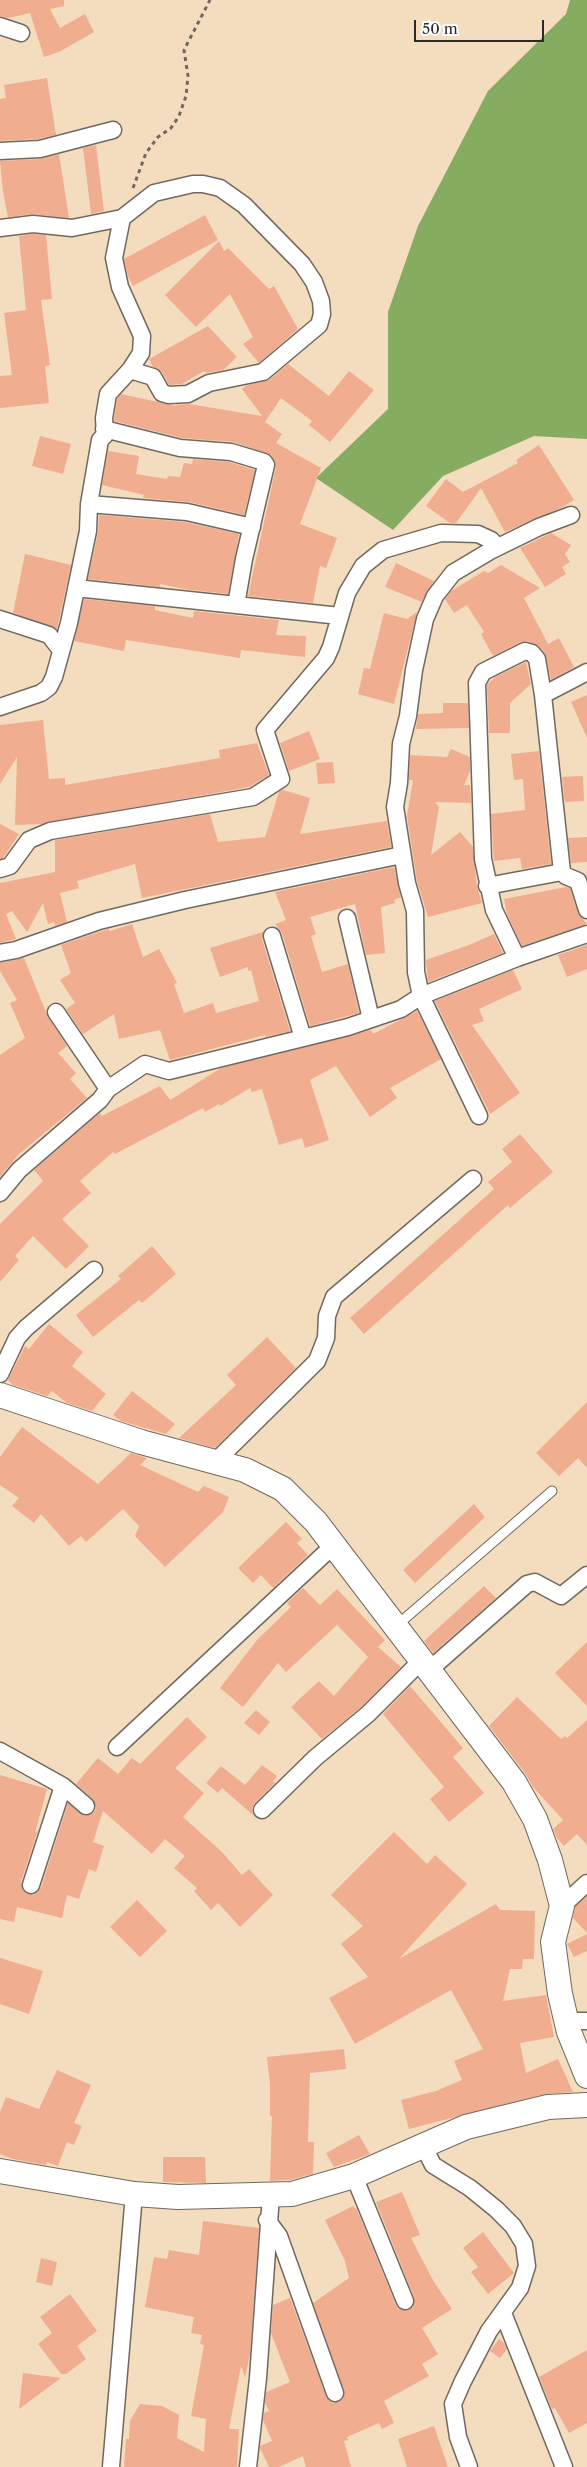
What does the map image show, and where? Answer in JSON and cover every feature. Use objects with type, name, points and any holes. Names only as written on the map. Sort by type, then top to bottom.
[{"type":"street","points":[[0,26],[21,34]]},
{"type":"street","points":[[0,151],[40,149],[113,130]]},
{"type":"street","points":[[0,228],[33,224],[72,228],[122,218],[154,193],[194,184],[220,188],[244,205],[302,264],[314,282],[320,297],[322,314],[317,329],[307,334],[263,372],[209,383],[188,394],[169,395],[162,392],[153,377],[130,370]]},
{"type":"street","points":[[0,707],[46,689],[56,671],[60,649],[69,623],[88,531],[89,504],[100,440],[105,435],[108,394],[130,370],[141,353],[142,336],[120,287],[114,258],[122,218]]},
{"type":"street","points":[[104,429],[180,448],[231,452],[264,462],[266,465],[244,559],[236,605]]},
{"type":"street","points":[[89,504],[187,512],[252,527]]},
{"type":"street","points":[[479,1116],[421,996],[416,972],[415,912],[402,855],[395,808],[399,783],[399,758],[425,618],[435,596],[446,580],[469,562],[571,515]]},
{"type":"street","points":[[0,869],[10,866],[29,840],[44,833],[253,798],[281,779],[265,730],[326,658],[347,593],[354,578],[363,566],[383,550],[441,533],[478,534],[491,540],[498,547]]},
{"type":"street","points":[[76,588],[340,616]]},
{"type":"street","points":[[0,619],[49,635],[60,649]]},
{"type":"street","points":[[517,958],[494,910],[487,886],[483,859],[478,679],[487,670],[525,652],[529,652],[537,659],[543,694],[562,872],[566,876],[578,881],[587,910]]},
{"type":"street","points":[[543,694],[587,672]]},
{"type":"street","points":[[0,953],[16,950],[99,921],[185,900],[402,855]]},
{"type":"street","points":[[487,886],[562,872]]},
{"type":"street","points":[[347,918],[372,1019]]},
{"type":"street","points":[[0,1193],[34,1157],[100,1100],[108,1089],[145,1064],[169,1071],[372,1019],[401,1009],[421,996],[517,958],[587,934]]},
{"type":"street","points":[[272,936],[303,1038]]},
{"type":"street","points":[[56,1012],[108,1089]]},
{"type":"street","points":[[215,1462],[317,1361],[326,1338],[327,1316],[334,1297],[473,1179]]},
{"type":"street","points":[[0,1374],[17,1338],[26,1328],[94,1270]]},
{"type":"street","points":[[0,1395],[141,1442],[246,1470],[283,1489],[316,1522],[518,1789],[534,1819],[550,1860],[562,1906],[553,1942],[560,1994],[577,2021],[583,2069],[587,2076]]},
{"type":"street","points":[[117,1747],[334,1545]]},
{"type":"street","points":[[262,1810],[315,1758],[527,1584],[535,1582],[561,1596],[587,1575]]},
{"type":"street","points":[[0,1751],[63,1786],[86,1806]]},
{"type":"street","points":[[32,1885],[63,1786]]},
{"type":"street","points":[[562,1906],[587,1883]]},
{"type":"street","points":[[0,2171],[134,2194],[178,2197],[292,2194],[354,2176],[423,2144],[466,2127],[548,2107],[587,2105]]},
{"type":"street","points":[[423,2144],[433,2165],[470,2188],[496,2209],[513,2226],[524,2244],[527,2266],[520,2288],[489,2331],[453,2404],[458,2437],[469,2467]]},
{"type":"street","points":[[354,2176],[405,2301]]},
{"type":"street","points":[[111,2467],[134,2194]]},
{"type":"street","points":[[248,2467],[258,2378],[270,2195]]},
{"type":"street","points":[[267,2220],[279,2236],[335,2393]]},
{"type":"street","points":[[503,2313],[564,2467]]},
{"type":"lane","points":[[395,1627],[552,1491]]},
{"type":"path","points":[[122,218],[146,153],[158,137],[171,128],[179,116],[186,96],[188,76],[184,50],[210,0]]},
{"type":"green space","points":[[570,0],[587,0],[587,439],[534,436],[443,476],[393,530],[316,478],[388,409],[388,312],[418,226],[488,91],[566,14]]},
{"type":"building","points":[[0,0],[64,0],[64,6],[50,9],[60,28],[85,14],[94,32],[61,51],[44,57],[30,13],[8,18],[0,16]]},
{"type":"building","points":[[47,78],[56,135],[38,139],[0,141],[0,99],[6,98],[4,85]]},
{"type":"building","points":[[96,145],[104,211],[91,214],[83,148]]},
{"type":"building","points":[[59,154],[69,218],[34,214],[8,217],[0,161],[40,159]]},
{"type":"building","points":[[205,215],[218,240],[133,286],[128,276],[124,259]]},
{"type":"building","points":[[46,235],[52,299],[41,300],[50,365],[45,366],[49,403],[0,408],[0,376],[12,375],[4,313],[26,310],[19,236]]},
{"type":"building","points":[[219,241],[224,251],[228,248],[269,289],[274,286],[298,329],[259,363],[243,344],[253,337],[230,294],[196,327],[165,295]]},
{"type":"building","points":[[208,326],[237,357],[223,370],[206,373],[204,371],[182,384],[169,385],[162,372],[153,367],[149,359]]},
{"type":"building","points":[[288,364],[329,396],[349,371],[374,390],[330,442],[309,425],[312,421],[281,398],[265,422],[282,434],[276,443],[321,468],[300,524],[337,538],[326,568],[320,566],[313,603],[248,596],[276,467],[272,456],[234,442],[182,438],[114,421],[117,399],[121,394],[176,406],[189,404],[262,416],[242,389],[247,385],[269,380]]},
{"type":"building","points":[[40,436],[71,444],[63,474],[32,466]]},
{"type":"building","points":[[539,445],[574,500],[563,507],[505,532],[481,488],[456,523],[450,523],[426,506],[446,479],[463,492],[518,463],[516,460]]},
{"type":"building","points":[[108,451],[139,456],[136,474],[167,479],[168,476],[180,477],[184,463],[192,464],[193,459],[229,462],[255,470],[244,515],[189,502],[143,498],[144,495],[102,485]]},
{"type":"building","points":[[99,515],[185,522],[239,534],[228,594],[160,584],[160,587],[88,579],[98,533]]},
{"type":"building","points":[[551,533],[571,545],[565,554],[570,562],[562,567],[566,574],[545,587],[520,548]]},
{"type":"building","points":[[25,554],[71,565],[57,629],[13,613]]},
{"type":"building","points":[[396,563],[434,581],[422,602],[385,587]]},
{"type":"building","points":[[501,565],[540,588],[524,598],[548,644],[559,638],[574,667],[551,680],[545,653],[539,646],[528,641],[521,642],[493,656],[481,634],[484,632],[467,605],[454,613],[445,599],[451,591],[484,571],[488,573]]},
{"type":"building","points":[[84,599],[155,606],[155,610],[193,618],[194,611],[279,620],[276,635],[306,636],[305,657],[241,650],[240,658],[126,640],[124,651],[74,641]]},
{"type":"building","points":[[417,612],[394,704],[358,694],[364,668],[370,669],[384,613],[407,619]]},
{"type":"building","points":[[526,662],[531,684],[510,703],[510,733],[489,733],[487,685],[495,677]]},
{"type":"building","points":[[587,695],[587,738],[571,702]]},
{"type":"building","points":[[443,703],[468,703],[469,728],[416,729],[418,714],[443,713]]},
{"type":"building","points":[[43,720],[49,779],[65,778],[65,785],[220,758],[219,750],[257,743],[269,775],[249,787],[42,824],[15,825],[17,757],[0,784],[0,725]]},
{"type":"building","points":[[309,731],[320,759],[289,771],[280,743]]},
{"type":"building","points":[[451,749],[470,757],[470,771],[464,785],[470,785],[471,803],[435,802],[439,807],[431,855],[460,832],[473,847],[477,887],[482,903],[428,917],[417,881],[407,816],[413,780],[409,780],[410,755],[447,757]]},
{"type":"building","points":[[539,751],[551,864],[522,869],[520,858],[494,861],[491,814],[525,810],[523,779],[514,780],[511,754]]},
{"type":"building","points":[[333,762],[335,783],[318,784],[316,763]]},
{"type":"building","points":[[583,776],[584,801],[565,802],[562,777]]},
{"type":"building","points":[[283,790],[310,798],[300,834],[387,821],[391,847],[142,898],[135,864],[77,881],[79,888],[60,893],[67,922],[55,926],[54,922],[48,924],[43,903],[27,932],[12,911],[6,914],[16,939],[0,943],[0,883],[55,872],[55,840],[210,814],[218,842],[265,837],[279,792]]},
{"type":"building","points":[[0,824],[19,834],[4,857],[0,859]]},
{"type":"building","points":[[587,837],[587,862],[571,863],[568,838]]},
{"type":"building","points":[[394,867],[401,897],[394,900],[395,903],[381,907],[385,953],[366,955],[355,904],[310,917],[316,934],[311,936],[322,972],[348,964],[359,1013],[310,1026],[282,933],[275,924],[286,920],[275,892]]},
{"type":"building","points":[[566,887],[570,888],[578,913],[587,924],[522,946],[507,914],[504,899]]},
{"type":"building","points":[[132,924],[143,957],[159,949],[177,983],[174,984],[184,1013],[213,1003],[216,1013],[259,1001],[251,970],[248,971],[248,967],[220,977],[210,948],[263,932],[262,939],[290,1031],[266,1037],[265,1035],[170,1060],[160,1030],[119,1039],[114,1014],[83,1034],[66,1009],[75,1003],[60,980],[71,973],[61,945],[102,931],[109,929],[110,931]]},
{"type":"building","points":[[494,934],[503,953],[428,982],[426,960]]},
{"type":"building","points":[[587,945],[587,969],[567,977],[558,955]]},
{"type":"building","points":[[24,958],[48,1017],[67,1046],[58,1053],[76,1073],[70,1079],[87,1098],[19,1154],[0,1177],[0,1055],[25,1038],[10,1003],[17,1000],[0,971],[0,963]]},
{"type":"building","points":[[513,970],[522,989],[479,1009],[484,1021],[472,1025],[520,1093],[490,1114],[435,1001]]},
{"type":"building","points":[[417,1011],[441,1059],[390,1088],[397,1098],[370,1117],[336,1066],[310,1080],[329,1140],[305,1148],[302,1138],[279,1145],[262,1089],[252,1092],[250,1088],[220,1106],[219,1104],[205,1112],[203,1108],[115,1154],[113,1152],[80,1181],[91,1193],[62,1219],[89,1246],[66,1269],[33,1236],[15,1256],[19,1260],[0,1282],[0,1224],[43,1181],[34,1170],[100,1113],[102,1116],[160,1086],[170,1100],[221,1068],[371,1030],[373,1034]]},
{"type":"building","points":[[520,1134],[553,1172],[510,1208],[508,1205],[364,1334],[350,1318],[494,1189],[488,1182],[512,1162],[502,1149]]},
{"type":"building","points":[[152,1246],[176,1274],[142,1303],[139,1300],[93,1337],[76,1315],[121,1279],[118,1276]]},
{"type":"building","points":[[49,1324],[83,1352],[72,1366],[106,1394],[92,1411],[67,1403],[52,1391],[47,1396],[13,1385],[8,1380],[25,1346],[29,1349]]},
{"type":"building","points":[[267,1337],[296,1368],[215,1448],[179,1438],[236,1385],[227,1375]]},
{"type":"building","points":[[132,1391],[175,1424],[166,1434],[121,1421],[113,1415]]},
{"type":"building","points":[[587,1402],[587,1468],[578,1458],[559,1476],[536,1453]]},
{"type":"building","points":[[22,1427],[98,1484],[131,1453],[147,1458],[140,1465],[198,1492],[204,1486],[229,1497],[223,1512],[165,1567],[135,1536],[139,1526],[123,1509],[86,1542],[81,1536],[69,1546],[41,1514],[34,1523],[12,1506],[19,1498],[0,1485],[0,1457]]},
{"type":"building","points":[[474,1504],[485,1517],[415,1583],[403,1570]]},
{"type":"building","points":[[286,1522],[302,1539],[297,1543],[308,1555],[273,1588],[261,1575],[253,1583],[238,1568]]},
{"type":"building","points":[[484,1586],[496,1598],[433,1653],[424,1641]]},
{"type":"building","points":[[303,1588],[320,1605],[337,1589],[385,1640],[378,1647],[401,1667],[361,1707],[322,1739],[291,1707],[319,1681],[334,1696],[368,1657],[337,1625],[286,1672],[278,1663],[243,1707],[220,1688],[257,1640],[291,1607],[287,1603]]},
{"type":"building","points":[[587,1642],[587,1706],[555,1673]]},
{"type":"building","points":[[410,1686],[463,1748],[453,1757],[484,1793],[449,1822],[430,1799],[444,1787],[383,1714]]},
{"type":"building","points":[[517,1697],[561,1739],[565,1736],[567,1738],[587,1720],[587,1845],[577,1834],[564,1846],[557,1838],[553,1829],[563,1820],[533,1787],[525,1773],[489,1726]]},
{"type":"building","points":[[256,1710],[270,1722],[259,1735],[244,1723]]},
{"type":"building","points":[[187,1717],[207,1737],[175,1768],[204,1793],[183,1817],[222,1852],[242,1875],[249,1869],[273,1895],[240,1927],[218,1903],[211,1910],[194,1891],[197,1888],[174,1868],[185,1856],[165,1839],[152,1854],[103,1811],[93,1842],[104,1846],[96,1872],[89,1869],[79,1899],[67,1895],[62,1918],[17,1907],[14,1922],[0,1919],[0,1775],[47,1789],[35,1833],[38,1830],[21,1882],[24,1892],[34,1895],[41,1888],[68,1803],[85,1816],[93,1813],[96,1808],[93,1799],[76,1784],[98,1758],[118,1774],[132,1758],[140,1764]]},
{"type":"building","points":[[262,1765],[277,1776],[273,1781],[275,1783],[255,1803],[252,1808],[253,1815],[222,1788],[218,1793],[206,1783],[221,1766],[245,1785]]},
{"type":"building","points":[[394,1832],[427,1864],[435,1855],[467,1884],[399,1959],[496,1904],[500,1910],[535,1911],[534,1959],[523,1959],[522,1969],[510,1969],[503,2001],[546,1995],[554,2037],[520,2043],[526,2073],[558,2059],[573,2092],[545,2094],[409,2129],[401,2100],[436,2091],[462,2080],[454,2061],[483,2049],[451,1990],[355,2044],[329,1998],[368,1977],[341,1944],[363,1926],[331,1895]]},
{"type":"building","points":[[587,1897],[587,1933],[573,1918],[575,1907]]},
{"type":"building","points":[[137,1900],[167,1931],[140,1957],[110,1927]]},
{"type":"building","points":[[587,1934],[587,1951],[574,1957],[567,1944]]},
{"type":"building","points":[[0,1958],[43,1971],[29,2014],[0,2004]]},
{"type":"building","points":[[344,2049],[346,2069],[310,2073],[308,2142],[314,2142],[313,2174],[290,2180],[270,2181],[272,2116],[270,2116],[270,2084],[267,2057]]},
{"type":"building","points":[[57,2070],[91,2085],[74,2123],[82,2126],[74,2145],[67,2142],[58,2166],[47,2162],[46,2165],[13,2159],[0,2154],[0,2112],[6,2097],[39,2109]]},
{"type":"building","points":[[359,2135],[370,2154],[334,2167],[326,2153]]},
{"type":"building","points":[[163,2157],[205,2157],[206,2183],[163,2182]]},
{"type":"building","points":[[402,2192],[420,2235],[411,2238],[434,2282],[452,2309],[422,2328],[438,2354],[422,2364],[429,2376],[384,2401],[394,2423],[382,2429],[379,2423],[347,2437],[348,2440],[344,2441],[351,2467],[306,2467],[303,2456],[279,2467],[269,2467],[260,2448],[260,2446],[272,2441],[263,2420],[264,2413],[269,2411],[265,2402],[266,2392],[290,2382],[271,2333],[273,2305],[290,2298],[326,2396],[333,2403],[342,2400],[344,2390],[313,2303],[349,2278],[345,2261],[325,2220],[353,2206],[357,2210],[396,2305],[399,2309],[408,2310],[413,2307],[414,2297],[376,2202]]},
{"type":"building","points":[[203,2221],[259,2228],[250,2354],[245,2377],[241,2366],[229,2429],[239,2429],[237,2467],[124,2467],[126,2439],[129,2439],[130,2421],[140,2404],[162,2406],[179,2415],[177,2438],[204,2452],[206,2419],[191,2416],[204,2345],[200,2344],[202,2335],[191,2333],[194,2317],[145,2307],[154,2257],[167,2259],[169,2250],[199,2255]]},
{"type":"building","points":[[483,2232],[514,2273],[488,2294],[471,2272],[478,2267],[463,2248]]},
{"type":"building","points":[[41,2258],[57,2262],[52,2286],[36,2282]]},
{"type":"building","points":[[70,2294],[97,2331],[77,2346],[86,2359],[66,2374],[61,2374],[38,2344],[52,2333],[40,2317]]},
{"type":"building","points":[[499,2339],[507,2349],[500,2358],[490,2351]]},
{"type":"building","points":[[587,2350],[587,2423],[569,2433],[555,2408],[552,2409],[539,2377]]},
{"type":"building","points":[[23,2373],[61,2378],[19,2409]]},
{"type":"building","points":[[434,2426],[448,2467],[407,2467],[398,2439]]}]
